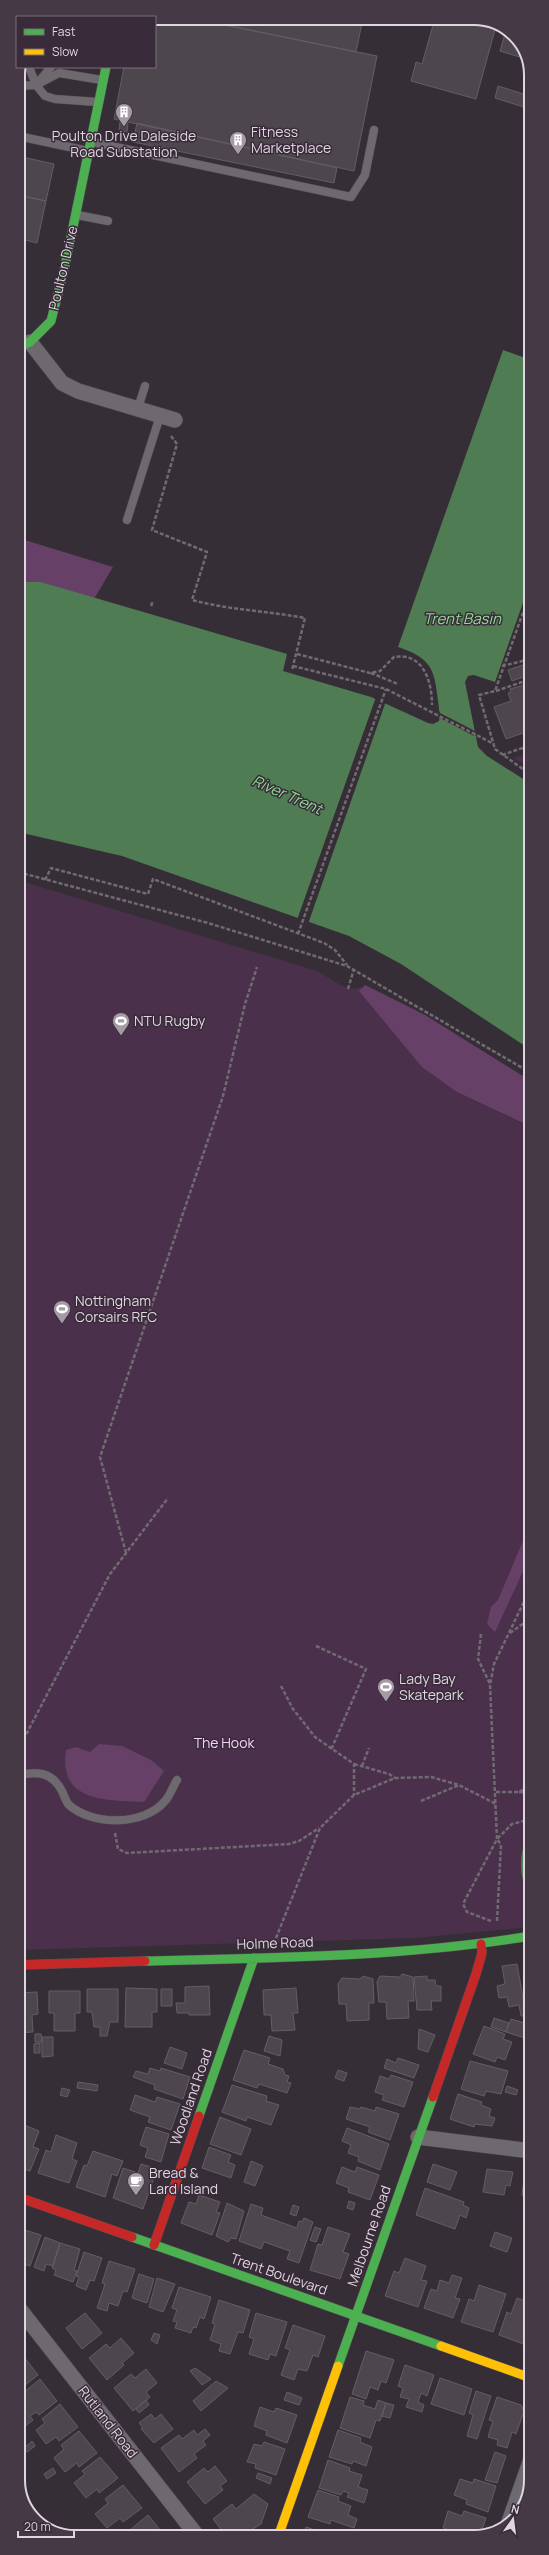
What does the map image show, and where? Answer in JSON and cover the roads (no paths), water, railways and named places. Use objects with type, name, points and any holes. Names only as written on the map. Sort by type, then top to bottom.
[{"type":"street","name":"Poulton Drive","points":[[25,343],[51,321],[89,152],[95,102],[106,68]]},
{"type":"street","name":"Poulton Drive","points":[[25,345],[62,383],[78,392],[138,408],[177,421]]},
{"type":"street","name":"Holme Road","points":[[25,1965],[267,1958],[481,1944],[524,1937]]},
{"type":"street","name":"Melbourne Road","points":[[280,2530],[476,1974],[482,1953],[481,1944]]},
{"type":"street","name":"Woodland Road","points":[[154,2245],[254,1958]]},
{"type":"street","points":[[418,2137],[524,2150]]},
{"type":"street","name":"Trent Boulevard","points":[[25,2199],[524,2376]]},
{"type":"street","name":"Rutland Road","points":[[25,2316],[193,2530]]},
{"type":"street","points":[[512,2513],[524,2479]]},
{"type":"lane","points":[[29,68],[36,85],[45,96],[95,102]]},
{"type":"lane","points":[[36,85],[50,68]]},
{"type":"lane","points":[[25,86],[36,85],[59,73],[103,80]]},
{"type":"lane","points":[[91,142],[351,197],[365,175],[374,130]]},
{"type":"lane","points":[[25,138],[89,152]]},
{"type":"lane","points":[[76,215],[108,221]]},
{"type":"lane","points":[[138,408],[145,386]]},
{"type":"lane","points":[[127,520],[160,416]]},
{"type":"lane","points":[[25,1773],[36,1771],[56,1780],[69,1804],[92,1817],[114,1820],[128,1820],[148,1814],[165,1801],[177,1780]]},
{"type":"water","points":[[503,350],[524,358],[524,600],[495,682],[474,675],[468,676],[465,682],[478,747],[487,756],[524,780],[524,1045],[401,964],[349,936],[122,856],[25,834],[25,582],[41,582],[287,654],[283,671],[371,697],[428,723],[433,724],[439,721],[440,714],[437,689],[432,671],[421,657],[398,647]]},
{"type":"water","points":[[524,1848],[524,1882],[521,1868],[522,1851]]},
{"type":"place","name":"Poulton Drive Daleside Road Substation","points":[[124,127]]},
{"type":"place","name":"Fitness Marketplace","points":[[238,155]]},
{"type":"place","name":"NTU Rugby","points":[[121,1036]]},
{"type":"place","name":"Nottingham Corsairs RFC","points":[[62,1324]]},
{"type":"place","name":"Lady Bay Skatepark","points":[[386,1702]]},
{"type":"place","name":"Bread & Lard Island","points":[[136,2196]]},
{"type":"water label","name":"Trent Basin","points":[[462,619]]},
{"type":"water label","name":"River Trent","points":[[287,795]]},
{"type":"park label","name":"The Hook","points":[[224,1743]]}]
